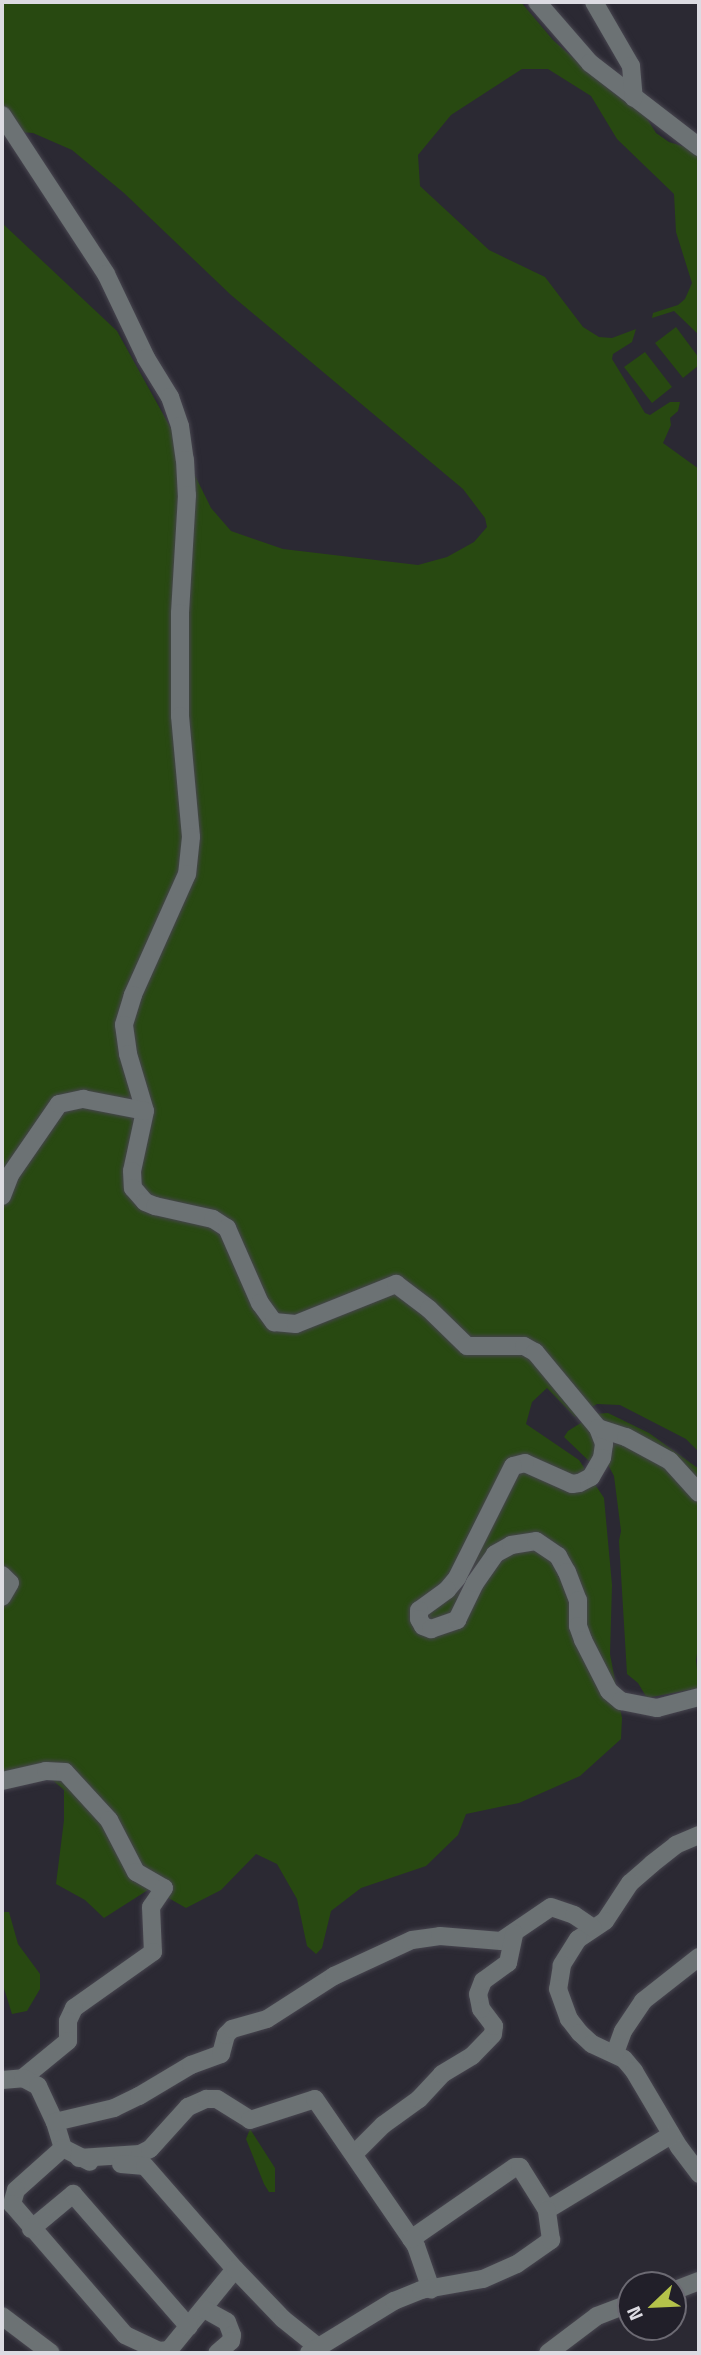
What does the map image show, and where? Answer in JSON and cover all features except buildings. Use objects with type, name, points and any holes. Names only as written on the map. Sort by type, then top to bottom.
[{"type":"street","points":[[537,2],[590,63],[699,147]]},
{"type":"street","points":[[594,2],[631,66],[634,98]]},
{"type":"street","points":[[2,115],[106,274],[146,358],[170,397],[182,438],[187,495],[180,613],[180,716],[191,837],[187,874],[133,995],[124,1025],[128,1054],[145,1111],[133,1164],[133,1188],[145,1202],[213,1219],[226,1228],[260,1303],[274,1322],[296,1324],[396,1284],[429,1309],[467,1346],[530,1348],[598,1428],[604,1444],[598,1469],[584,1482],[572,1484],[525,1463],[513,1466],[457,1578],[447,1590],[419,1610],[419,1619],[423,1626],[431,1629],[457,1620],[475,1583],[495,1554],[511,1545],[536,1541],[558,1556],[567,1572],[578,1600],[578,1626],[609,1691],[621,1701],[657,1707],[699,1698]]},
{"type":"street","points":[[2,1196],[10,1175],[58,1104],[83,1099],[145,1111]]},
{"type":"street","points":[[598,1428],[626,1437],[670,1461],[699,1493]]},
{"type":"street","points":[[2,1575],[10,1583],[2,1597]]},
{"type":"street","points":[[2,1781],[46,1771],[65,1772],[109,1820],[136,1872],[164,1888],[151,1907],[153,1952],[74,2008],[68,2021],[68,2041],[23,2078]]},
{"type":"street","points":[[699,1835],[676,1845],[630,1883],[605,1921],[593,1928],[569,1951],[558,1989],[569,2020],[580,2032],[605,2052],[615,2053],[634,2071],[671,2135],[699,2174]]},
{"type":"street","points":[[55,2122],[127,2103],[191,2066],[220,2054],[226,2035],[232,2029],[267,2020],[334,1976],[412,1940],[440,1936],[501,1941],[551,1907],[573,1915],[593,1928]]},
{"type":"street","points":[[354,2154],[383,2125],[419,2099],[442,2074],[472,2056],[493,2034],[494,2026],[481,2009],[478,1994],[483,1981],[508,1964],[514,1934]]},
{"type":"street","points":[[615,2053],[628,2023],[643,2001],[699,1957]]},
{"type":"street","points":[[2,2078],[23,2078],[43,2092],[63,2148],[79,2158],[97,2164],[145,2166],[235,2269],[314,2350],[394,2301],[431,2288],[483,2280],[517,2264],[551,2240],[547,2210],[517,2166],[411,2239]]},
{"type":"street","points":[[79,2158],[140,2154],[150,2149],[188,2107],[206,2099],[217,2099],[250,2120],[315,2099],[411,2239],[431,2288]]},
{"type":"street","points":[[547,2210],[671,2135]]},
{"type":"street","points":[[63,2148],[13,2194],[15,2210],[125,2335],[159,2351],[167,2351],[235,2269]]},
{"type":"street","points":[[31,2229],[73,2194],[189,2327]]},
{"type":"street","points":[[204,2309],[226,2322],[232,2335],[231,2341],[217,2353]]},
{"type":"street","points":[[548,2353],[597,2316],[617,2309]]},
{"type":"street","points":[[2,2316],[51,2353]]},
{"type":"green space","points":[[2,2],[521,2],[553,40],[607,88],[646,117],[656,133],[669,142],[692,149],[699,157],[699,335],[674,311],[652,318],[653,313],[678,305],[685,299],[692,283],[676,232],[674,194],[617,139],[591,96],[548,69],[522,69],[451,115],[418,155],[420,186],[489,250],[545,277],[583,327],[599,337],[612,338],[636,329],[632,342],[613,354],[612,359],[645,413],[650,415],[670,402],[680,402],[678,411],[670,418],[671,425],[663,443],[699,469],[699,1452],[686,1439],[620,1405],[597,1404],[575,1417],[547,1388],[532,1402],[526,1424],[579,1460],[604,1498],[612,1585],[610,1654],[622,1718],[621,1739],[580,1776],[519,1803],[466,1814],[458,1835],[426,1866],[361,1888],[331,1911],[322,1948],[316,1954],[307,1946],[297,1899],[277,1864],[256,1854],[221,1890],[186,1908],[151,1888],[104,1918],[85,1900],[56,1884],[64,1820],[64,1790],[50,1778],[2,1781],[2,223],[117,331],[178,441],[211,508],[231,531],[283,549],[418,565],[447,557],[474,542],[487,527],[485,518],[463,489],[231,295],[124,193],[72,150],[33,133],[2,131]]},
{"type":"green space","points":[[676,327],[699,358],[699,365],[683,378],[655,343]]},
{"type":"green space","points":[[645,352],[672,387],[652,403],[624,367]]},
{"type":"green space","points":[[608,1413],[649,1433],[699,1469],[699,1640],[696,1660],[699,1688],[647,1698],[638,1683],[627,1674],[619,1541],[621,1531],[614,1476],[606,1461],[589,1461],[564,1437],[568,1431],[595,1414]]},
{"type":"green space","points":[[2,1912],[9,1912],[18,1944],[40,1974],[40,1989],[27,2011],[12,2014],[2,1982]]},
{"type":"green space","points":[[250,2129],[275,2168],[275,2192],[269,2192],[264,2184],[246,2139]]}]
